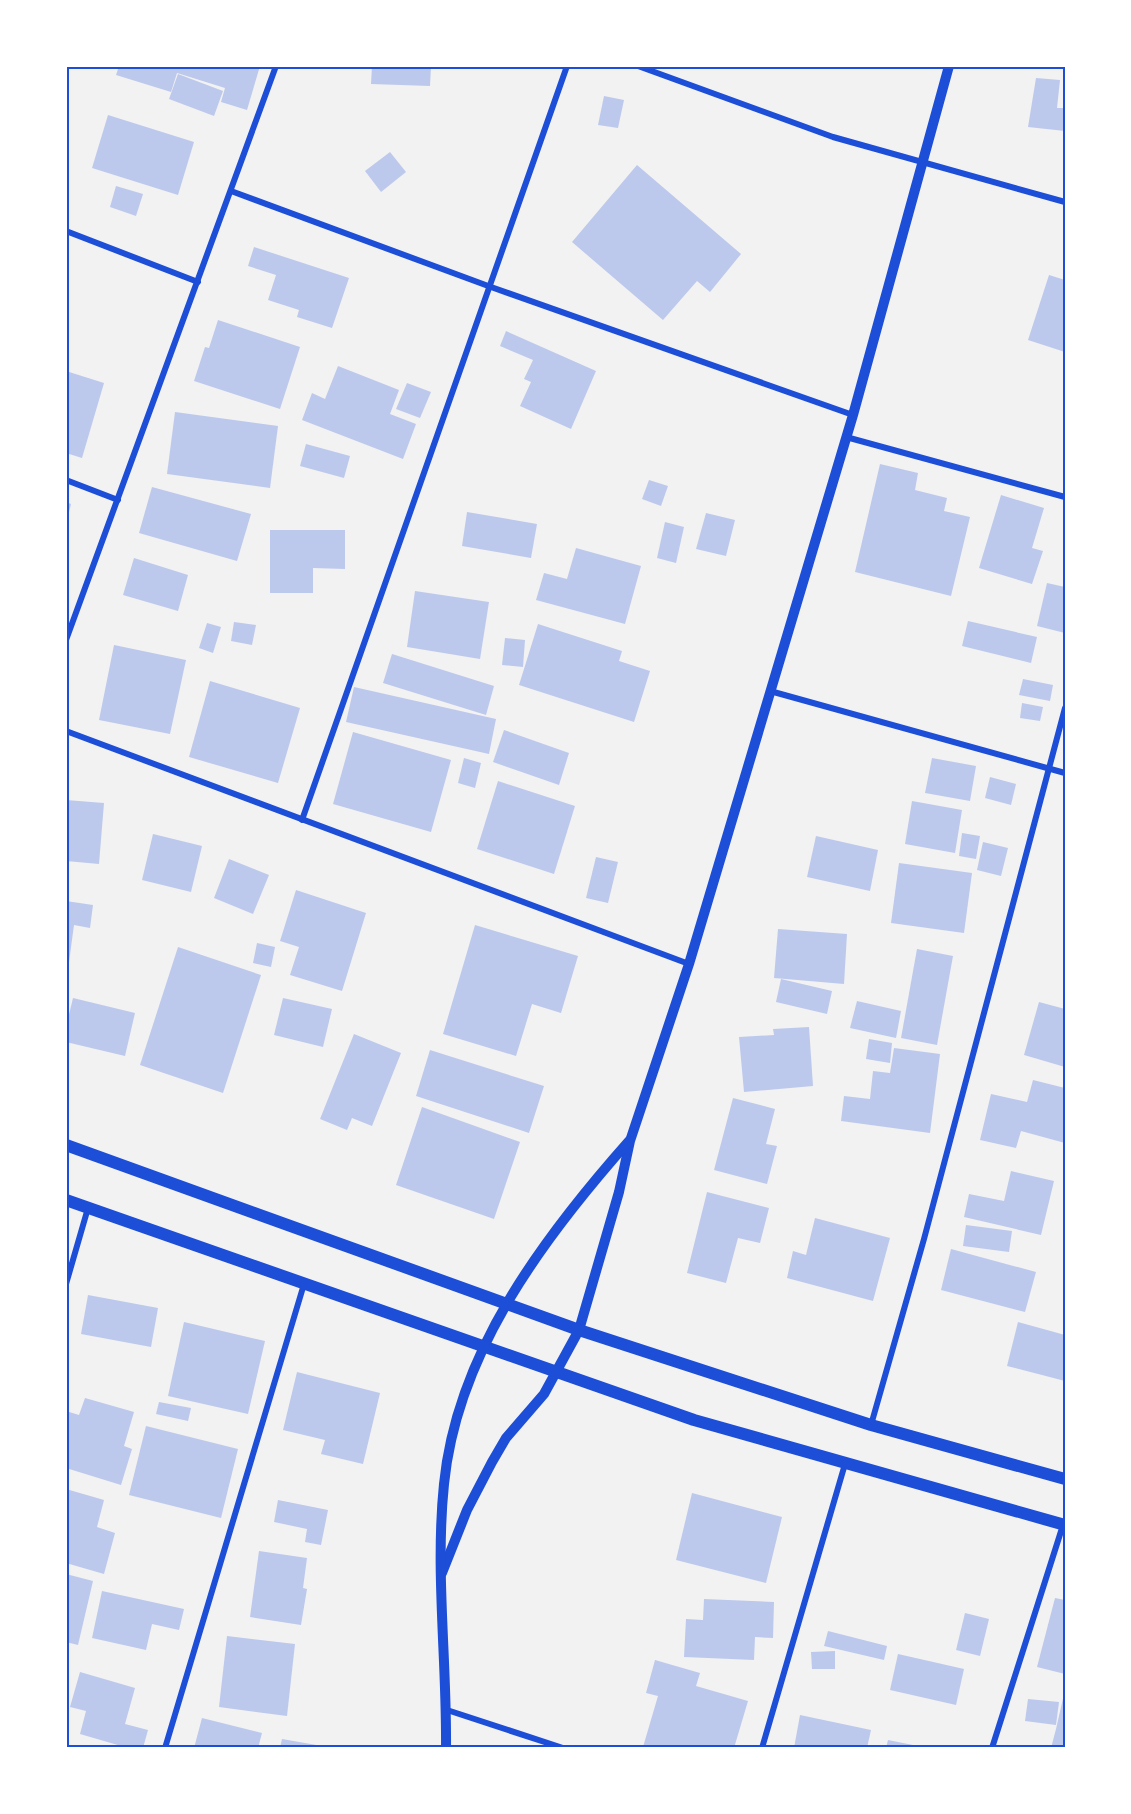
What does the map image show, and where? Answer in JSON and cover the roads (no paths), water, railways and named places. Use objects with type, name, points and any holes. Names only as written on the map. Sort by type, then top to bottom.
[{"type":"main road","points":[[66,1145],[579,1330],[871,1425],[1065,1479]]},
{"type":"main road","points":[[66,1200],[694,1420],[1064,1524]]},
{"type":"street","points":[[66,640],[276,66]]},
{"type":"street","points":[[302,820],[567,66]]},
{"type":"street","points":[[638,66],[833,137],[1065,202]]},
{"type":"street","points":[[442,1573],[467,1510],[492,1462],[507,1438],[544,1394],[558,1373],[579,1330],[619,1192],[630,1141],[689,964],[853,415],[949,66]]},
{"type":"street","points":[[231,191],[490,287],[853,415]]},
{"type":"street","points":[[66,231],[198,282]]},
{"type":"street","points":[[846,437],[1065,497]]},
{"type":"street","points":[[66,480],[118,500]]},
{"type":"street","points":[[770,691],[1065,773]]},
{"type":"street","points":[[871,1425],[924,1239],[1065,708]]},
{"type":"street","points":[[66,731],[689,964]]},
{"type":"street","points":[[446,1748],[447,1710],[441,1523],[449,1450],[461,1404],[506,1304],[573,1206],[630,1141]]},
{"type":"street","points":[[66,1284],[88,1208]]},
{"type":"street","points":[[165,1748],[304,1284]]},
{"type":"street","points":[[762,1748],[845,1464]]},
{"type":"street","points":[[992,1748],[1064,1524]]},
{"type":"street","points":[[447,1710],[563,1748]]}]
